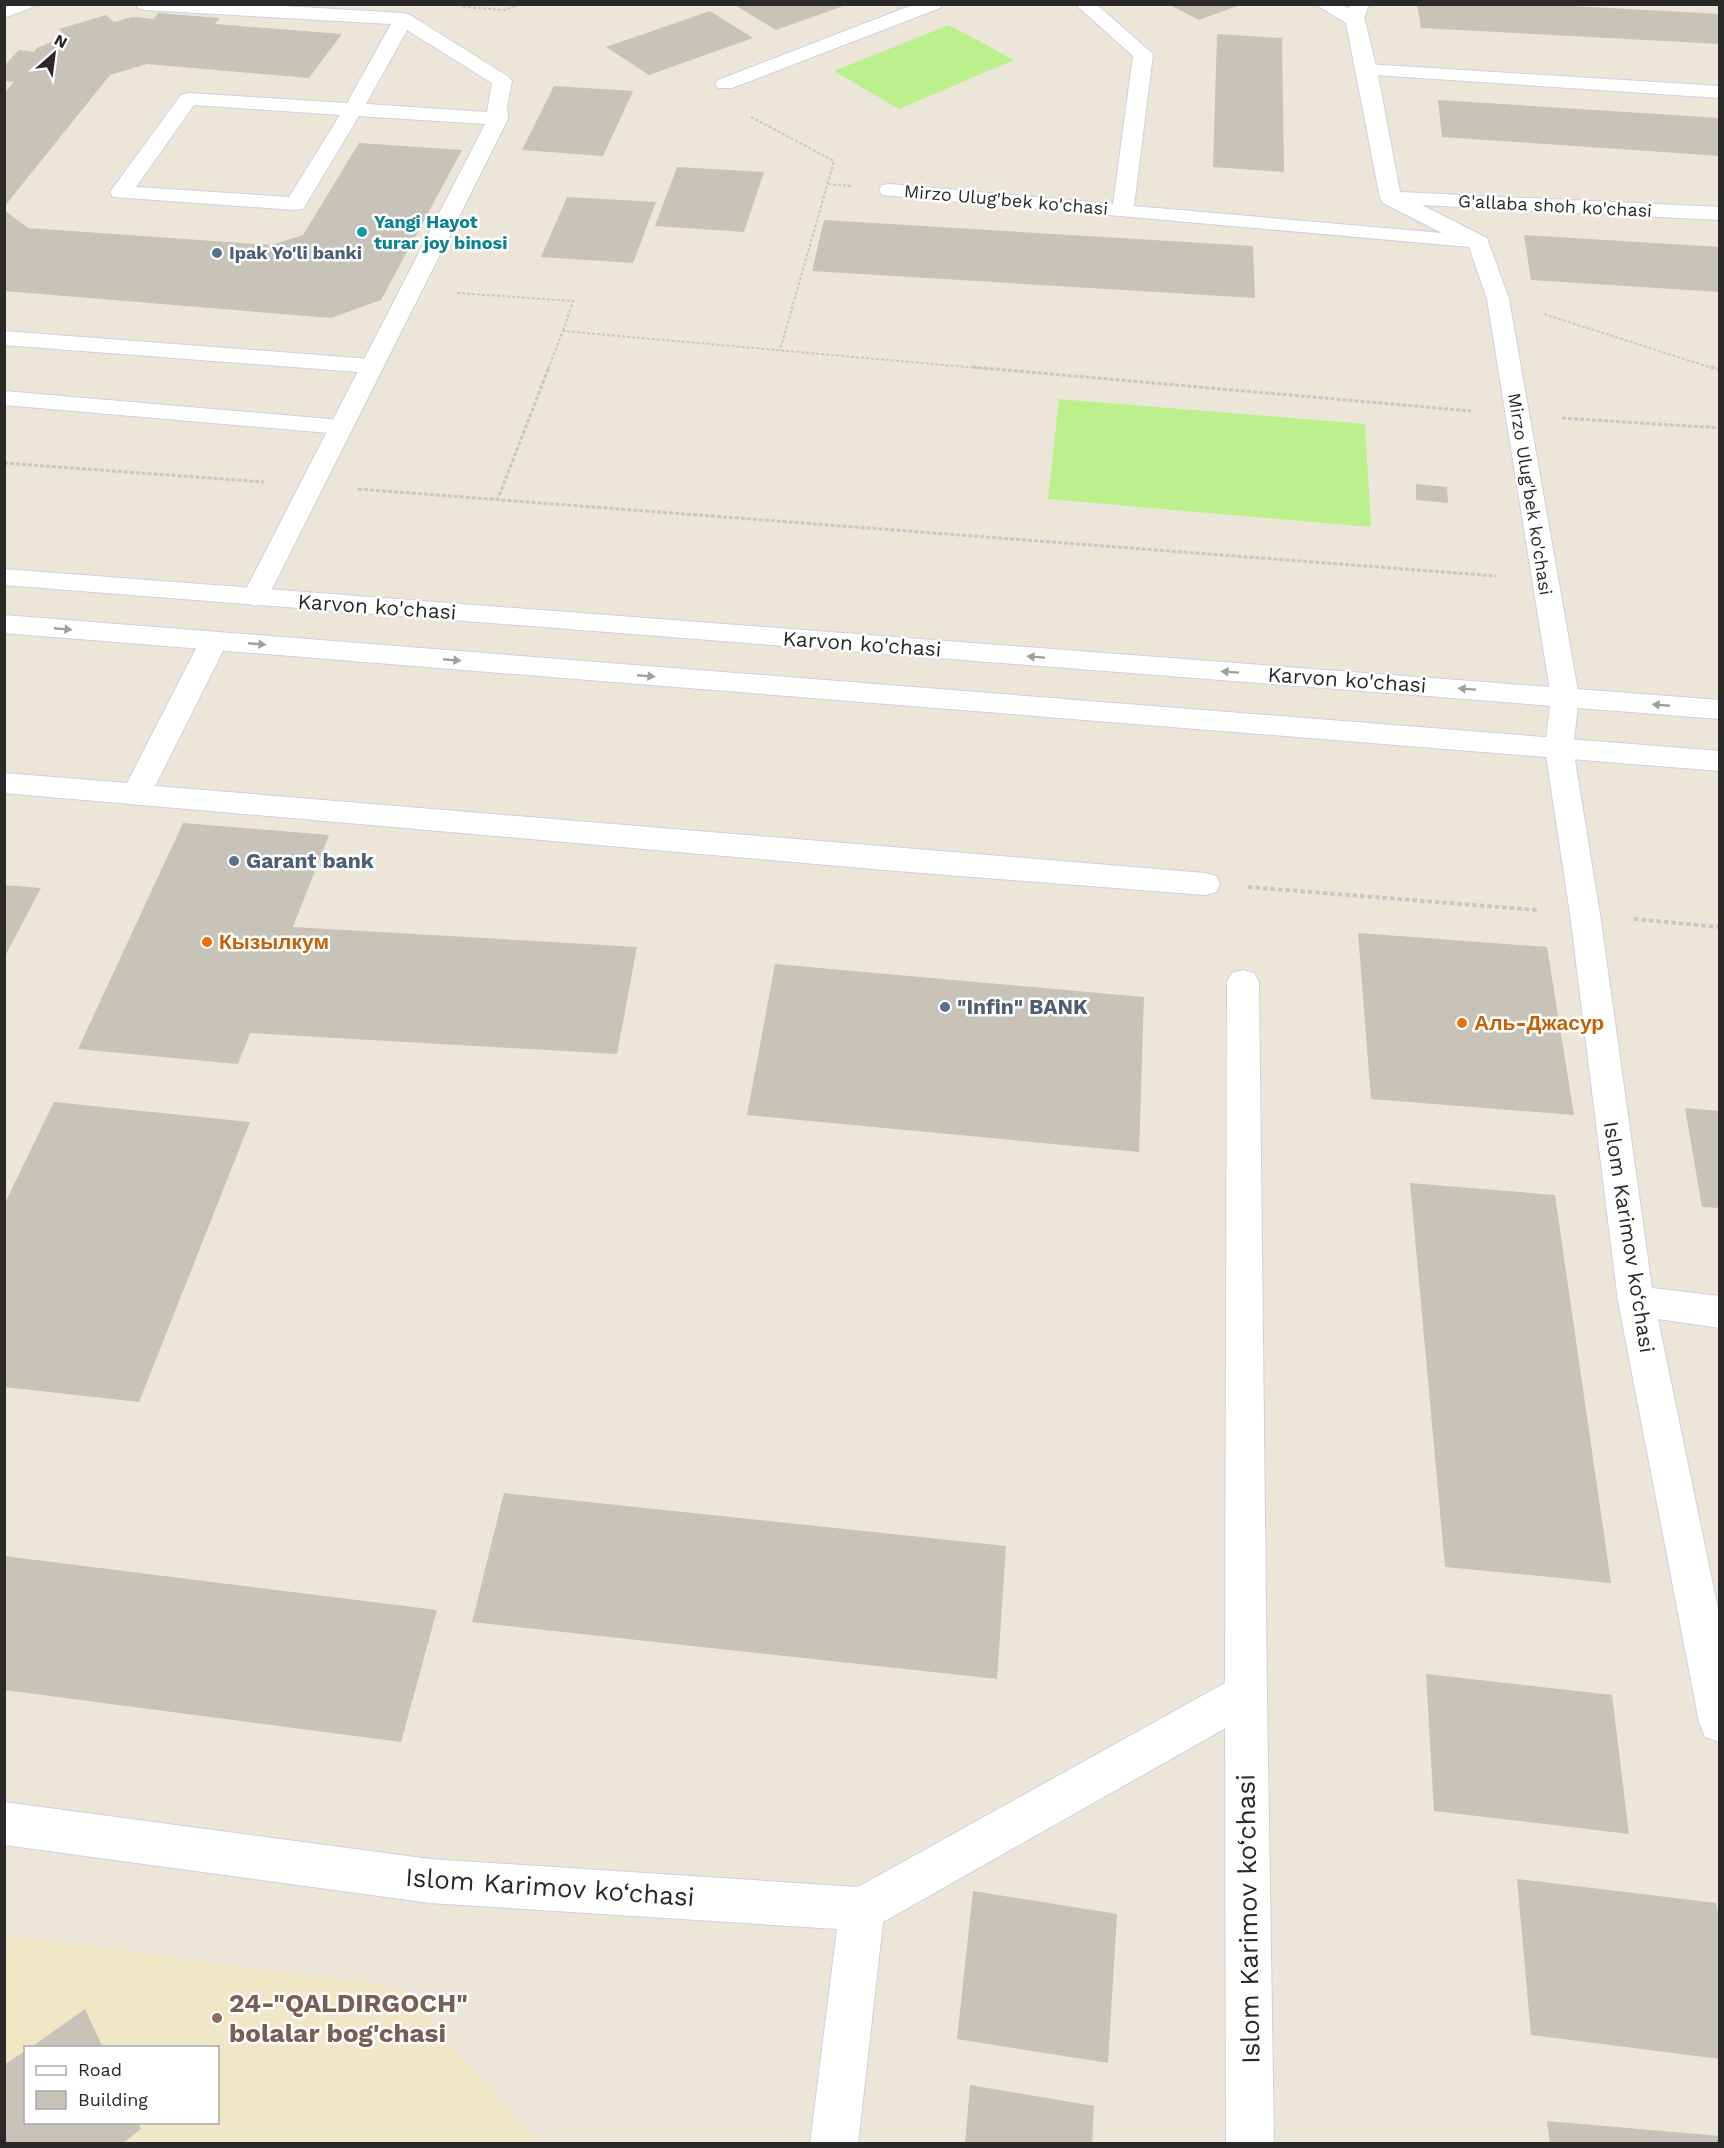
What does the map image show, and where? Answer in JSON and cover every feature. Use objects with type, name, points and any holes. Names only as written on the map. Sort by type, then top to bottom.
[{"type":"street","points":[[4,12],[24,4]]},
{"type":"street","points":[[145,4],[403,19],[502,81],[496,106],[498,119],[255,597]]},
{"type":"street","points":[[725,84],[933,4]]},
{"type":"street","name":"Mirzo Ulug'bek ko'chasi","points":[[1084,4],[1143,54],[1123,212]]},
{"type":"street","points":[[1324,4],[1358,12],[1390,198],[1479,243]]},
{"type":"street","points":[[403,19],[352,110],[295,204],[121,192],[188,99],[352,110],[498,119]]},
{"type":"street","points":[[1367,70],[1719,92]]},
{"type":"street","name":"Mirzo Ulug'bek ko'chasi","points":[[890,189],[1479,243],[1498,299],[1565,697],[1559,748]]},
{"type":"street","name":"G'allaba shoh ko'chasi","points":[[1390,198],[1719,214]]},
{"type":"street","points":[[4,338],[371,366]]},
{"type":"street","points":[[4,398],[342,427]]},
{"type":"street","name":"Karvon ko'chasi","points":[[4,576],[1719,710]]},
{"type":"street","points":[[4,624],[1719,761]]},
{"type":"street","points":[[136,794],[214,641]]},
{"type":"street","name":"Islom Karimov ko‘chasi","points":[[1559,748],[1585,914],[1636,1301],[1719,1722]]},
{"type":"street","points":[[4,783],[897,860],[1206,884]]},
{"type":"street","name":"Islom Karimov ko‘chasi","points":[[1243,982],[1250,2144]]},
{"type":"street","points":[[1636,1301],[1719,1312]]},
{"type":"street","points":[[834,2144],[862,1909],[1246,1694]]},
{"type":"street","name":"Islom Karimov ko‘chasi","points":[[4,1823],[429,1881],[862,1909]]},
{"type":"path","points":[[462,7],[504,10],[521,4]]},
{"type":"path","points":[[725,84],[731,106],[834,160],[780,350]]},
{"type":"path","points":[[411,290],[573,301],[497,501]]},
{"type":"path","points":[[1498,299],[1719,370]]},
{"type":"path","points":[[563,331],[1517,415],[1719,428]]},
{"type":"path","points":[[4,463],[1544,579]]},
{"type":"path","points":[[1206,884],[1719,927]]},
{"type":"shaded area","name":"24-\"QALDIRGOCH\" bolalar bog'chasi","points":[[5,1935],[403,1988],[537,2143],[5,2144]]},
{"type":"green space","points":[[949,25],[1014,60],[899,109],[834,71]]},
{"type":"green space","points":[[1059,399],[1365,424],[1371,527],[1048,499]]},
{"type":"building","points":[[733,4],[846,4],[846,5],[776,30]]},
{"type":"building","points":[[1168,4],[1240,4],[1240,5],[1199,20]]},
{"type":"building","points":[[1417,4],[1535,4],[1720,14],[1720,44],[1421,28]]},
{"type":"building","points":[[710,11],[753,38],[649,75],[606,47]]},
{"type":"building","points":[[158,13],[220,18],[215,24],[342,34],[309,78],[147,64],[110,75],[4,207],[4,93],[14,82],[4,81],[4,66],[19,50],[34,52],[37,48],[66,36],[59,29],[106,15],[114,22],[133,17],[154,19]]},
{"type":"building","points":[[1217,34],[1282,38],[1284,172],[1213,167]]},
{"type":"building","points":[[554,86],[633,91],[603,156],[522,150]]},
{"type":"building","points":[[1438,100],[1720,118],[1720,156],[1442,137]]},
{"type":"building","name":"Yangi Hayot turar joy binosi","points":[[359,143],[462,150],[381,300],[331,318],[4,291],[4,210],[28,228],[271,245],[303,235]]},
{"type":"building","points":[[677,167],[764,172],[744,232],[655,226]]},
{"type":"building","points":[[567,197],[656,202],[633,263],[541,257]]},
{"type":"building","points":[[824,220],[1253,246],[1255,298],[812,271]]},
{"type":"building","points":[[1524,235],[1720,247],[1720,292],[1531,280]]},
{"type":"building","points":[[1416,484],[1447,487],[1448,503],[1416,500]]},
{"type":"building","points":[[183,823],[329,835],[293,927],[637,947],[617,1054],[250,1033],[238,1064],[78,1049]]},
{"type":"building","points":[[4,885],[41,888],[4,958]]},
{"type":"building","name":"Аль-Джасур","points":[[1358,933],[1547,947],[1574,1115],[1371,1099]]},
{"type":"building","points":[[775,964],[1144,997],[1139,1152],[747,1115]]},
{"type":"building","points":[[54,1102],[250,1122],[139,1402],[4,1387],[4,1205]]},
{"type":"building","points":[[1685,1108],[1720,1111],[1720,1208],[1702,1207]]},
{"type":"building","points":[[1410,1183],[1555,1195],[1611,1583],[1445,1567]]},
{"type":"building","points":[[504,1493],[1006,1546],[997,1679],[472,1622]]},
{"type":"building","points":[[4,1556],[437,1610],[401,1742],[4,1690]]},
{"type":"building","points":[[1426,1674],[1612,1695],[1629,1834],[1434,1811]]},
{"type":"building","points":[[1517,1879],[1716,1903],[1720,1923],[1720,2059],[1531,2035]]},
{"type":"building","points":[[973,1891],[1117,1914],[1108,2063],[957,2039]]},
{"type":"building","points":[[85,2009],[102,2046],[33,2046]]},
{"type":"building","points":[[24,2051],[24,2124],[139,2124],[141,2129],[122,2144],[4,2144],[4,2065]]},
{"type":"building","points":[[970,2085],[1094,2106],[1092,2144],[965,2144]]},
{"type":"building","points":[[1547,2121],[1720,2136],[1720,2144],[1550,2144]]},
{"type":"place","name":"Yangi Hayot turar joy binosi","points":[[362,232]]},
{"type":"place","name":"Ipak Yo'li banki","points":[[217,253]]},
{"type":"place","name":"Garant bank","points":[[234,861]]},
{"type":"place","name":"Кызылкум","points":[[207,942]]},
{"type":"place","name":"\"Infin\" BANK","points":[[945,1007]]},
{"type":"place","name":"Аль-Джасур","points":[[1462,1023]]},
{"type":"place","name":"24-\"QALDIRGOCH\" bolalar bog'chasi","points":[[217,2018]]}]
